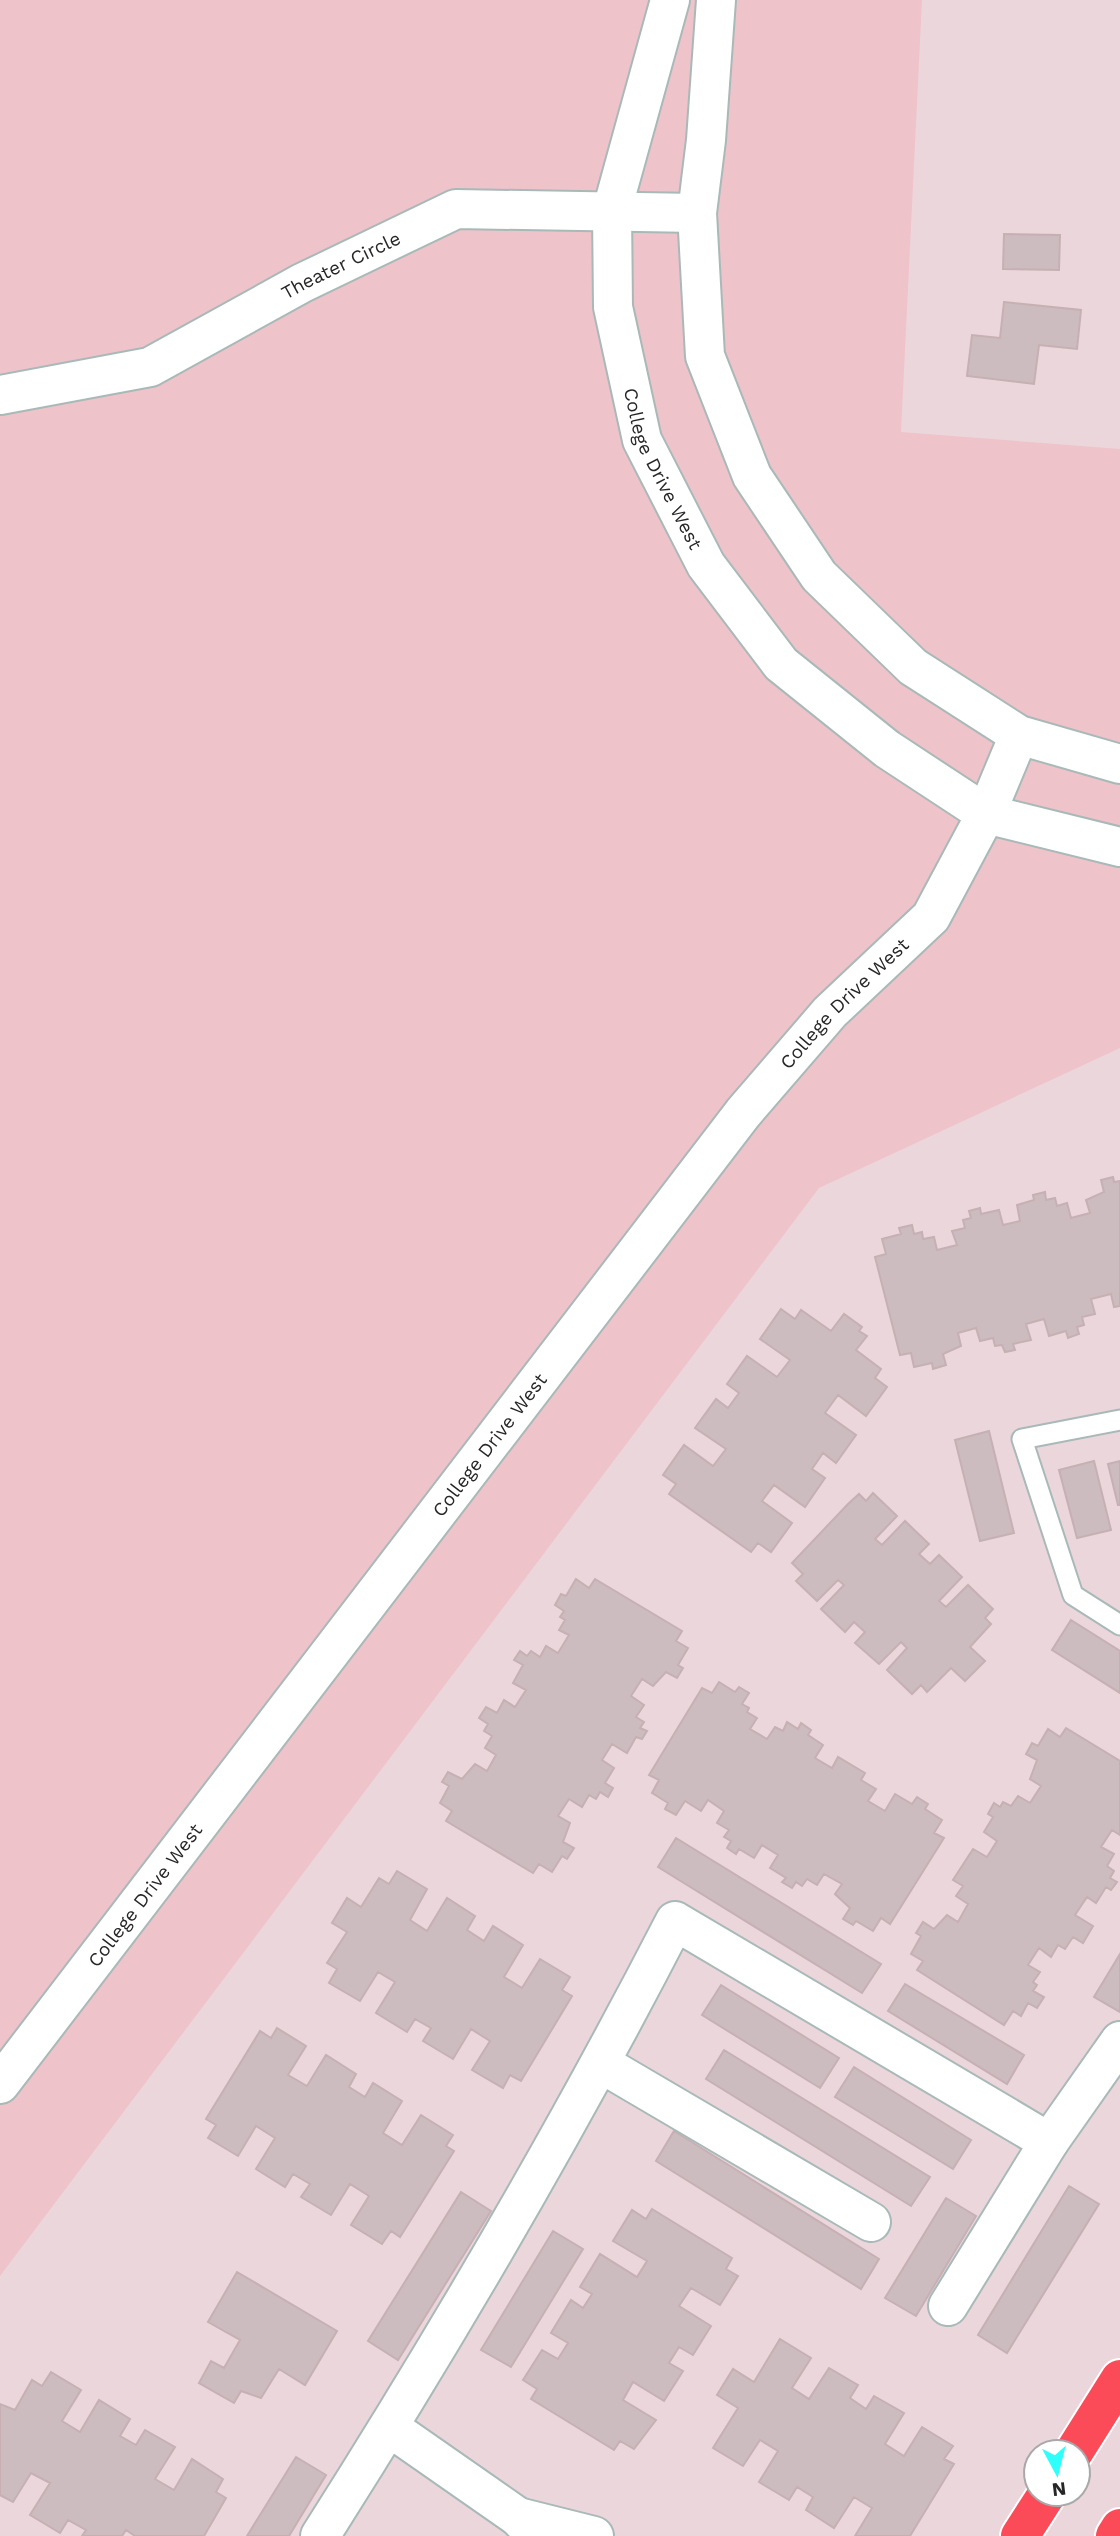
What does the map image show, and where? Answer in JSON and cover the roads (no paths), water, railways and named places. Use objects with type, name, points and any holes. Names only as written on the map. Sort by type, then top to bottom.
[{"type":"main road","points":[[1083,2438],[1120,2379]]},
{"type":"main road","points":[[1020,2536],[1038,2508]]},
{"type":"main road","points":[[1115,2536],[1120,2528]]},
{"type":"street","name":"College Drive West","points":[[670,0],[612,210],[612,307],[642,440],[706,565],[780,664],[887,749],[986,814],[1120,847]]},
{"type":"street","points":[[716,0],[706,140],[697,213],[705,356],[752,476],[819,576],[913,667],[1019,736],[1120,764]]},
{"type":"street","name":"Theater Circle","points":[[0,395],[150,367],[302,283],[456,209],[697,213]]},
{"type":"street","name":"College Drive West","points":[[0,2084],[743,1113],[830,1012],[931,916],[986,814],[1019,736]]},
{"type":"street","points":[[320,2536],[389,2427],[602,2064],[675,1921],[1049,2142]]},
{"type":"street","points":[[948,2306],[1049,2142],[1120,2041]]},
{"type":"street","points":[[602,2064],[871,2222]]},
{"type":"street","points":[[389,2427],[527,2526],[594,2536]]},
{"type":"lane","points":[[1120,1420],[1022,1439],[1073,1595],[1120,1625]]}]
